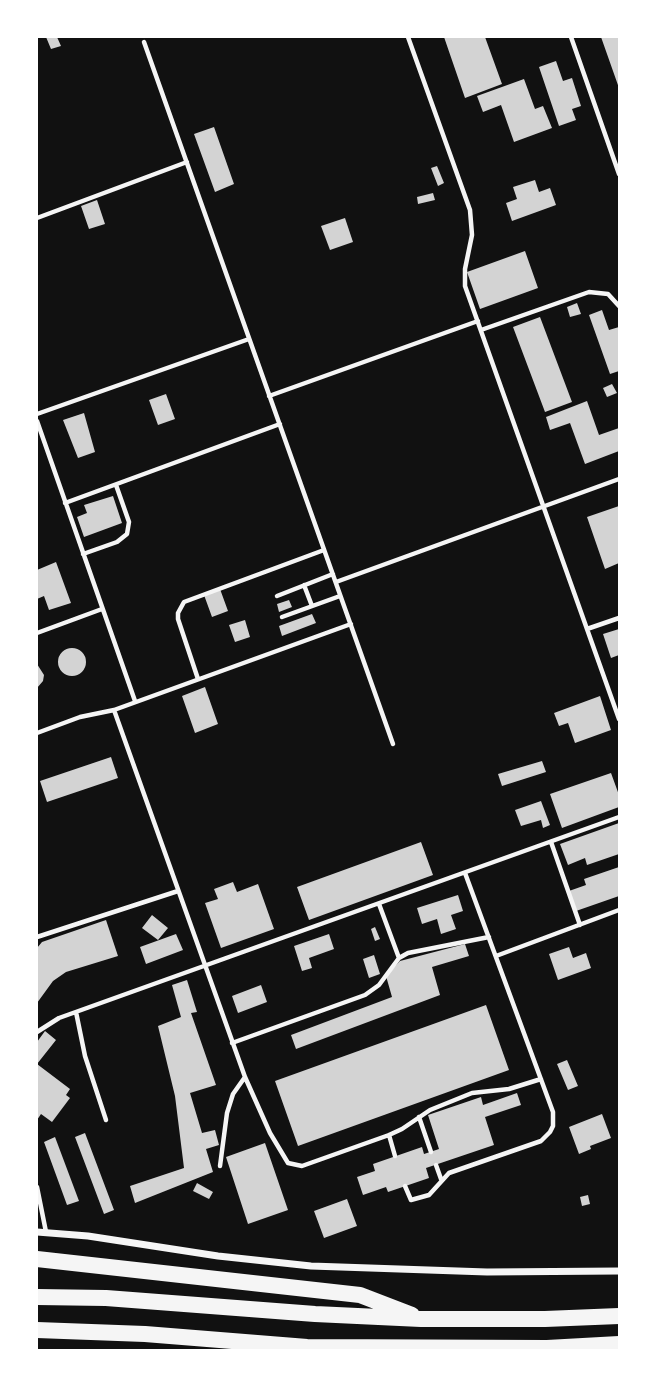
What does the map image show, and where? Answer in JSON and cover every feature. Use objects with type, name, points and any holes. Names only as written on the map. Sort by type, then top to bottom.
[{"type":"highway","points":[[37,1259],[360,1295],[421,1319]]},
{"type":"highway","points":[[37,1297],[106,1298],[421,1319],[619,1316]]},
{"type":"highway","points":[[37,1330],[145,1334],[304,1348],[547,1348],[619,1344]]},
{"type":"street","points":[[37,1232],[88,1236],[218,1256],[311,1266],[474,1271],[619,1271]]},
{"type":"lane","points":[[408,37],[470,210],[472,235],[464,280],[619,719]]},
{"type":"lane","points":[[570,37],[619,174]]},
{"type":"lane","points":[[144,42],[393,744]]},
{"type":"lane","points":[[612,154],[619,151]]},
{"type":"lane","points":[[37,218],[187,162]]},
{"type":"lane","points":[[481,330],[589,292],[608,295],[619,306]]},
{"type":"lane","points":[[269,396],[478,321]]},
{"type":"lane","points":[[37,414],[249,339]]},
{"type":"lane","points":[[37,421],[135,701]]},
{"type":"lane","points":[[65,503],[280,424]]},
{"type":"lane","points":[[335,582],[619,480]]},
{"type":"lane","points":[[83,554],[117,542],[127,534],[129,522],[116,485]]},
{"type":"lane","points":[[198,678],[178,619],[184,602],[324,550]]},
{"type":"lane","points":[[277,596],[332,574]]},
{"type":"lane","points":[[304,585],[313,606]]},
{"type":"lane","points":[[282,617],[340,596]]},
{"type":"lane","points":[[37,633],[102,609]]},
{"type":"lane","points":[[587,629],[619,618]]},
{"type":"lane","points":[[37,733],[80,717],[114,710],[351,624]]},
{"type":"lane","points":[[114,710],[245,1077],[270,1133],[292,1166],[302,1166],[389,1135],[438,1107],[478,1091],[509,1089],[541,1079]]},
{"type":"lane","points":[[37,1032],[51,1021],[619,817]]},
{"type":"lane","points":[[551,842],[580,925]]},
{"type":"lane","points":[[405,1186],[409,1198],[416,1200],[432,1193],[449,1173],[541,1142],[550,1132],[554,1119],[466,873]]},
{"type":"lane","points":[[37,937],[178,891]]},
{"type":"lane","points":[[379,904],[398,958]]},
{"type":"lane","points":[[496,956],[619,910]]},
{"type":"lane","points":[[232,1043],[365,995],[379,985],[398,958],[408,953],[489,937]]},
{"type":"lane","points":[[76,1012],[83,1049],[106,1120]]},
{"type":"lane","points":[[220,1166],[230,1103],[245,1077]]},
{"type":"lane","points":[[419,1117],[431,1152]]},
{"type":"lane","points":[[389,1135],[395,1156]]},
{"type":"lane","points":[[436,1165],[441,1180]]},
{"type":"lane","points":[[37,1187],[47,1233]]},
{"type":"building","points":[[46,37],[57,37],[61,46],[51,49]]},
{"type":"building","points":[[444,37],[485,37],[502,84],[465,98]]},
{"type":"building","points":[[601,37],[619,37],[619,88]]},
{"type":"building","points":[[556,61],[563,81],[572,78],[581,106],[572,109],[576,120],[559,126],[539,67]]},
{"type":"building","points":[[524,79],[535,109],[543,106],[552,128],[514,142],[501,105],[483,112],[477,96]]},
{"type":"building","points":[[214,127],[234,184],[215,192],[194,134]]},
{"type":"building","points":[[437,166],[444,183],[438,186],[431,168]]},
{"type":"building","points":[[535,180],[539,192],[550,188],[556,205],[512,221],[506,203],[517,199],[513,187]]},
{"type":"building","points":[[433,193],[435,200],[418,204],[417,197]]},
{"type":"building","points":[[97,200],[105,224],[89,229],[81,206]]},
{"type":"building","points":[[345,218],[353,242],[330,250],[321,226]]},
{"type":"building","points":[[525,251],[538,288],[480,309],[467,272]]},
{"type":"building","points":[[577,303],[581,314],[570,317],[567,307]]},
{"type":"building","points":[[602,310],[609,330],[619,327],[619,371],[610,374],[589,315]]},
{"type":"building","points":[[540,317],[572,402],[545,412],[513,327]]},
{"type":"building","points":[[612,384],[617,393],[607,397],[603,388]]},
{"type":"building","points":[[166,394],[175,419],[158,425],[149,400]]},
{"type":"building","points":[[587,401],[599,435],[619,428],[619,451],[585,464],[570,423],[550,430],[546,417]]},
{"type":"building","points":[[84,413],[95,452],[78,458],[63,420]]},
{"type":"building","points":[[113,496],[122,523],[84,537],[77,517],[87,513],[84,505]]},
{"type":"building","points":[[619,506],[619,563],[605,569],[587,517]]},
{"type":"building","points":[[56,562],[71,603],[49,610],[44,596],[37,599],[37,570]]},
{"type":"building","points":[[220,589],[228,611],[212,617],[204,595]]},
{"type":"building","points":[[289,600],[292,607],[279,612],[277,604]]},
{"type":"building","points":[[312,614],[316,623],[282,636],[279,626]]},
{"type":"building","points":[[245,620],[250,637],[235,642],[229,625]]},
{"type":"building","points":[[619,629],[619,655],[611,658],[603,634]]},
{"type":"building","points":[[72,648],[82,652],[86,662],[82,672],[72,676],[62,672],[58,662],[62,652]]},
{"type":"building","points":[[37,664],[44,675],[37,688]]},
{"type":"building","points":[[205,687],[218,724],[195,733],[182,696]]},
{"type":"building","points":[[600,696],[611,730],[575,743],[568,723],[559,726],[554,713]]},
{"type":"building","points":[[111,757],[118,778],[47,802],[40,781]]},
{"type":"building","points":[[542,761],[546,772],[502,786],[498,774]]},
{"type":"building","points":[[611,773],[619,795],[619,807],[562,828],[550,794]]},
{"type":"building","points":[[541,801],[550,825],[543,828],[541,820],[521,826],[515,810]]},
{"type":"building","points":[[619,823],[619,854],[587,865],[585,858],[568,865],[560,844]]},
{"type":"building","points":[[421,842],[433,875],[309,920],[297,887]]},
{"type":"building","points":[[619,867],[619,896],[576,911],[569,891],[586,885],[584,879]]},
{"type":"building","points":[[233,882],[237,892],[258,884],[274,929],[221,948],[205,903],[218,899],[214,889]]},
{"type":"building","points":[[458,895],[463,911],[451,915],[456,929],[441,934],[437,919],[422,924],[417,908]]},
{"type":"building","points":[[152,915],[168,928],[158,940],[142,928]]},
{"type":"building","points":[[106,920],[118,956],[66,972],[53,981],[37,1003],[37,948],[42,942]]},
{"type":"building","points":[[375,927],[380,939],[375,941],[371,929]]},
{"type":"building","points":[[176,934],[183,950],[146,964],[140,947]]},
{"type":"building","points":[[329,934],[334,949],[309,958],[312,968],[302,971],[294,946]]},
{"type":"building","points":[[465,944],[469,956],[432,967],[440,995],[296,1049],[291,1035],[392,997],[386,976],[400,961]]},
{"type":"building","points":[[569,947],[573,958],[586,953],[591,968],[558,980],[549,954]]},
{"type":"building","points":[[374,955],[380,974],[369,978],[363,959]]},
{"type":"building","points":[[187,980],[197,1012],[191,1013],[216,1085],[190,1093],[202,1133],[215,1130],[219,1145],[206,1149],[213,1172],[135,1203],[130,1186],[184,1168],[175,1096],[158,1026],[181,1017],[172,985]]},
{"type":"building","points":[[261,985],[267,1002],[238,1013],[232,996]]},
{"type":"building","points":[[486,1005],[509,1070],[298,1146],[275,1081]]},
{"type":"building","points":[[45,1031],[56,1040],[37,1064],[37,1042]]},
{"type":"building","points":[[567,1060],[578,1086],[568,1090],[557,1064]]},
{"type":"building","points":[[37,1064],[70,1089],[66,1095],[70,1098],[52,1122],[41,1114],[37,1120]]},
{"type":"building","points":[[517,1093],[521,1105],[485,1117],[494,1145],[426,1168],[429,1178],[388,1192],[386,1187],[363,1195],[357,1177],[375,1171],[373,1164],[422,1147],[424,1154],[439,1149],[428,1115],[481,1097],[483,1105]]},
{"type":"building","points":[[602,1114],[611,1138],[590,1146],[591,1149],[579,1154],[569,1127]]},
{"type":"building","points":[[85,1133],[114,1210],[104,1214],[75,1137]]},
{"type":"building","points":[[55,1137],[79,1201],[67,1205],[44,1142]]},
{"type":"building","points":[[265,1143],[288,1210],[248,1224],[226,1157]]},
{"type":"building","points":[[197,1183],[213,1192],[209,1199],[193,1191]]},
{"type":"building","points":[[588,1195],[590,1204],[582,1206],[580,1197]]},
{"type":"building","points":[[347,1199],[357,1226],[324,1238],[314,1211]]}]
